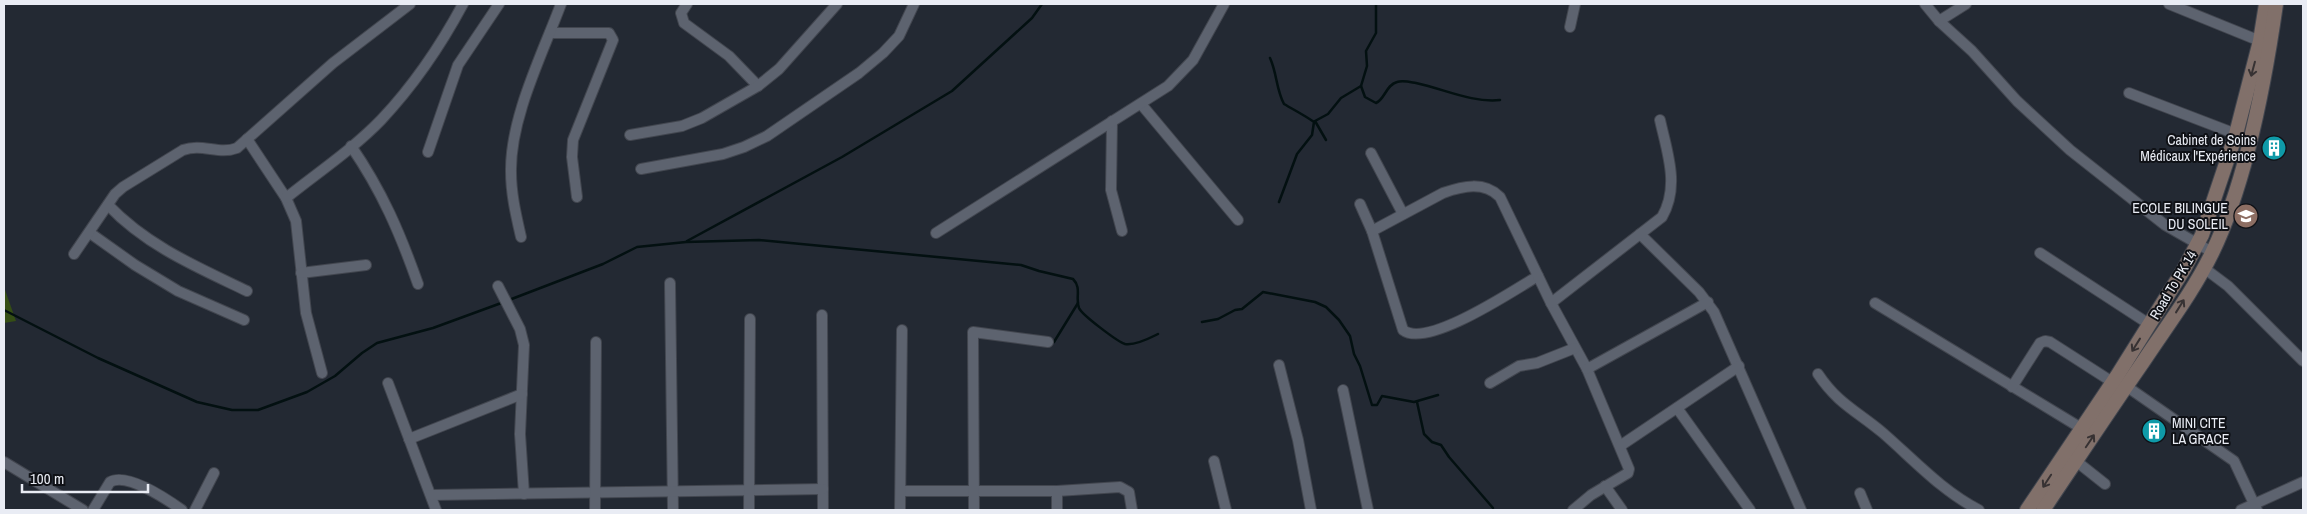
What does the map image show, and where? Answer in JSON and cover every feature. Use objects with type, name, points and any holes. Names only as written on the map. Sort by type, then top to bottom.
[{"type":"main road","name":"Road To PK 14","points":[[2028,510],[2081,428],[2121,386],[2149,324],[2198,244],[2236,134],[2260,41],[2266,4]]},
{"type":"main road","name":"Road To PK 14","points":[[2043,510],[2076,461],[2121,386],[2204,268],[2212,252],[2231,203],[2248,144],[2270,45],[2276,4]]},
{"type":"street","points":[[74,254],[115,194],[123,187],[192,147],[230,150],[247,139],[333,63],[410,4]]},
{"type":"street","points":[[286,198],[381,120],[429,58],[451,26],[463,4]]},
{"type":"street","points":[[428,152],[458,65],[499,4]]},
{"type":"street","points":[[521,236],[512,194],[512,147],[517,120],[561,4]]},
{"type":"street","points":[[687,4],[681,13],[684,24],[714,44],[758,86]]},
{"type":"street","points":[[630,135],[682,126],[702,118],[758,86],[779,69],[837,4]]},
{"type":"street","points":[[641,169],[723,154],[767,136],[859,73],[883,53],[899,36],[914,4]]},
{"type":"street","points":[[936,233],[1168,86],[1182,74],[1193,60],[1224,4]]},
{"type":"street","points":[[1570,27],[1575,4]]},
{"type":"street","points":[[1924,4],[1939,21],[1972,51],[2017,100],[2070,150],[2165,225],[2212,252]]},
{"type":"street","points":[[1939,21],[1966,4]]},
{"type":"street","points":[[2169,4],[2260,41]]},
{"type":"street","points":[[550,33],[610,33],[613,40],[573,140],[572,157],[578,197]]},
{"type":"street","points":[[2130,93],[2236,134]]},
{"type":"street","points":[[1141,104],[1238,220]]},
{"type":"street","points":[[1551,303],[1662,217],[1670,204],[1671,172],[1660,120]]},
{"type":"street","points":[[1112,121],[1111,190],[1122,231]]},
{"type":"street","points":[[247,139],[286,198],[296,221],[306,313],[322,373]]},
{"type":"street","points":[[351,146],[372,176],[400,233],[418,284]]},
{"type":"street","points":[[1371,153],[1403,214]]},
{"type":"street","points":[[1372,231],[1443,192],[1454,189],[1474,186],[1494,191],[1500,197],[1551,303],[1587,369],[1629,469],[1628,472],[1591,495],[1573,510]]},
{"type":"street","points":[[1360,204],[1372,231],[1403,330],[1408,334],[1414,335],[1431,332],[1454,324],[1538,276]]},
{"type":"street","points":[[108,205],[125,222],[155,244],[183,261],[247,291]]},
{"type":"street","points":[[90,233],[135,265],[178,290],[244,320]]},
{"type":"street","points":[[1640,234],[1708,302],[1739,366],[1801,510]]},
{"type":"street","points":[[2040,253],[2149,324]]},
{"type":"street","points":[[301,274],[366,265]]},
{"type":"street","points":[[2204,268],[2228,286],[2303,361]]},
{"type":"street","points":[[670,283],[674,510]]},
{"type":"street","points":[[498,286],[520,329],[524,344],[520,434],[524,494]]},
{"type":"street","points":[[1587,369],[1708,302]]},
{"type":"street","points":[[1875,303],[2081,428]]},
{"type":"street","points":[[822,315],[823,510]]},
{"type":"street","points":[[750,319],[750,510]]},
{"type":"street","points":[[900,510],[902,330]]},
{"type":"street","points":[[974,510],[974,332],[1048,342]]},
{"type":"street","points":[[2012,387],[2040,343],[2045,341],[2121,386],[2234,461],[2256,507]]},
{"type":"street","points":[[595,510],[596,342]]},
{"type":"street","points":[[1490,383],[1519,366],[1537,363],[1575,348]]},
{"type":"street","points":[[1279,365],[1298,440],[1311,510]]},
{"type":"street","points":[[1620,446],[1739,366]]},
{"type":"street","points":[[1818,374],[1840,402],[1879,430],[1955,497],[1979,510]]},
{"type":"street","points":[[388,383],[436,510]]},
{"type":"street","points":[[1343,390],[1368,510]]},
{"type":"street","points":[[409,439],[522,394]]},
{"type":"street","points":[[1677,408],[1750,510]]},
{"type":"street","points":[[1214,461],[1226,510]]},
{"type":"street","points":[[2076,461],[2105,484]]},
{"type":"street","points":[[4,462],[83,510]]},
{"type":"street","points":[[195,510],[214,473]]},
{"type":"street","points":[[93,510],[110,482],[120,479],[138,485],[167,499],[182,510]]},
{"type":"street","points":[[2242,510],[2256,507],[2303,482]]},
{"type":"street","points":[[1605,486],[1622,510]]},
{"type":"street","points":[[901,491],[1057,490],[1120,487],[1129,492],[1132,510]]},
{"type":"street","points":[[431,495],[822,489]]},
{"type":"street","points":[[1057,490],[1057,510]]},
{"type":"street","points":[[1860,493],[1867,510]]},
{"type":"green space","points":[[4,287],[16,321],[4,323]]},
{"type":"waterway","points":[[687,241],[842,157],[952,91],[1032,18],[1042,4]]},
{"type":"waterway","points":[[1326,140],[1315,121],[1328,114],[1341,98],[1361,86],[1367,66],[1366,51],[1376,33],[1376,4]]},
{"type":"waterway","points":[[1270,58],[1279,93],[1284,104],[1314,122],[1312,135],[1297,154],[1279,202]]},
{"type":"waterway","points":[[1361,86],[1365,97],[1376,103],[1390,86],[1402,81],[1416,83],[1468,98],[1500,100]]},
{"type":"waterway","points":[[509,300],[603,264],[637,247],[686,242],[759,240],[1021,265],[1073,279],[1078,289],[1079,308],[1100,328],[1121,342],[1133,344],[1158,334]]},
{"type":"waterway","points":[[1202,322],[1218,319],[1235,310],[1242,309],[1263,292],[1315,302],[1326,307],[1339,320],[1350,336],[1354,354],[1360,366],[1372,405],[1377,405],[1382,396],[1414,402],[1438,395]]},
{"type":"waterway","points":[[4,310],[98,358],[197,402],[232,410],[258,410],[307,392],[335,376],[377,343],[433,328],[504,302]]},
{"type":"waterway","points":[[1054,342],[1078,303]]},
{"type":"waterway","points":[[1417,402],[1424,434],[1432,442],[1441,445],[1493,508]]},
{"type":"place","name":"Cabinet de Soins Médicaux l'Expérience","points":[[2274,148]]},
{"type":"place","name":"ECOLE BILINGUE DU SOLEIL","points":[[2246,216]]},
{"type":"place","name":"MINI CITE LA GRACE","points":[[2154,431]]}]
